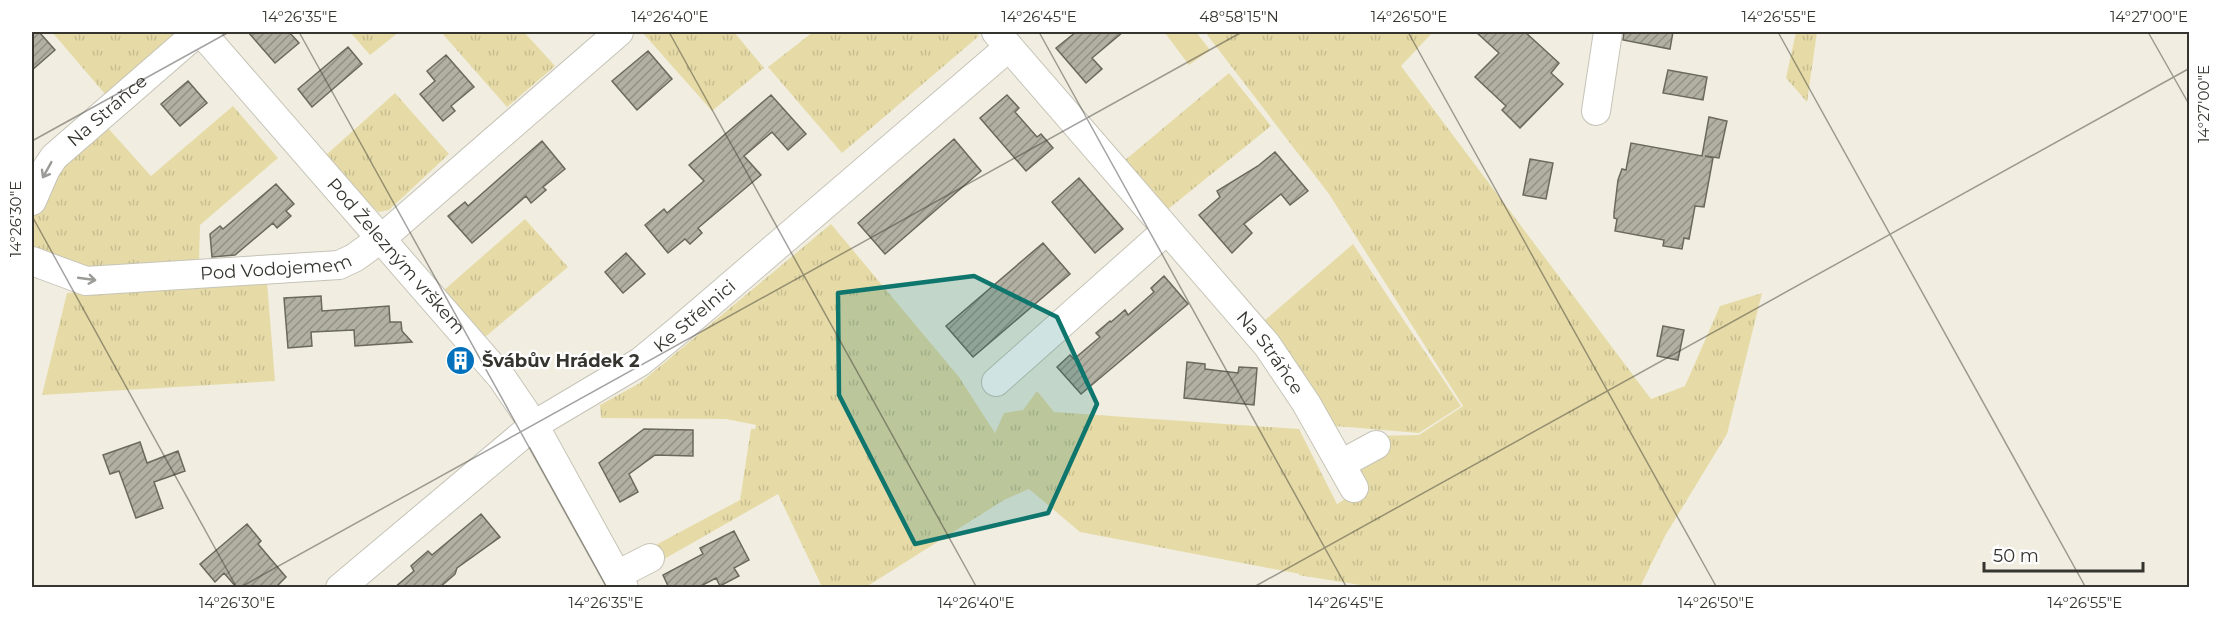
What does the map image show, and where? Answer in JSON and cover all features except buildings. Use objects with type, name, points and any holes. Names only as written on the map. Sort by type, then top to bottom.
[{"type":"street","name":"Na Stráňce","points":[[32,201],[54,157],[199,32]]},
{"type":"street","name":"Pod Železným vrškem","points":[[199,32],[488,361],[534,424],[620,581]]},
{"type":"street","name":"Pod Vodojemem","points":[[32,261],[86,281],[339,265],[354,258],[382,238],[619,32]]},
{"type":"street","points":[[1596,111],[1608,32]]},
{"type":"street","name":"Na Stráňce","points":[[1002,39],[1267,345],[1306,403],[1347,476],[1376,445]]},
{"type":"street","name":"Ke Střelnici","points":[[340,588],[534,424],[640,362],[1002,39]]},
{"type":"street","points":[[996,382],[1167,230]]},
{"type":"street","points":[[620,581],[650,558]]},
{"type":"highlighted area","points":[[974,276],[1057,317],[1097,404],[1048,513],[915,544],[839,395],[838,293]]},
{"type":"green space","points":[[52,32],[175,32],[174,37],[105,94]]},
{"type":"green space","points":[[350,32],[399,32],[370,55]]},
{"type":"green space","points":[[441,32],[524,32],[555,66],[507,107]]},
{"type":"green space","points":[[642,32],[734,32],[764,68],[712,111]]},
{"type":"green space","points":[[813,32],[975,32],[979,36],[842,153],[768,67]]},
{"type":"green space","points":[[1196,32],[1210,50],[1189,65],[1165,33]]},
{"type":"green space","points":[[1205,32],[1433,32],[1401,66],[1651,399],[1685,386],[1720,306],[1762,293],[1727,434],[1665,536],[1640,587],[1373,587],[1298,575],[1300,574],[1080,532],[1029,489],[1004,500],[866,587],[822,587],[778,494],[659,562],[650,548],[740,500],[751,429],[755,429],[756,425],[726,419],[601,418],[600,405],[640,383],[831,224],[959,377],[995,433],[1004,413],[1023,410],[1037,391],[1054,412],[1299,429],[1337,504],[1356,492],[1357,472],[1381,455],[1368,436],[1419,435],[1463,406],[1329,194]]},
{"type":"green space","points":[[1796,32],[1817,32],[1807,102],[1786,78]]},
{"type":"green space","points":[[1229,73],[1271,126],[1167,210],[1124,161]]},
{"type":"green space","points":[[395,93],[449,154],[389,210],[379,212],[366,202],[326,155]]},
{"type":"green space","points":[[233,106],[278,158],[200,225],[199,262],[86,274],[32,254],[32,216],[57,168],[108,128],[151,176]]},
{"type":"green space","points":[[525,219],[568,267],[484,338],[443,291]]},
{"type":"green space","points":[[1353,244],[1461,406],[1419,433],[1335,426],[1264,321]]},
{"type":"green space","points":[[267,282],[275,381],[42,395],[67,293]]},
{"type":"place","name":"Švábův Hrádek 2","points":[[461,361]]}]
